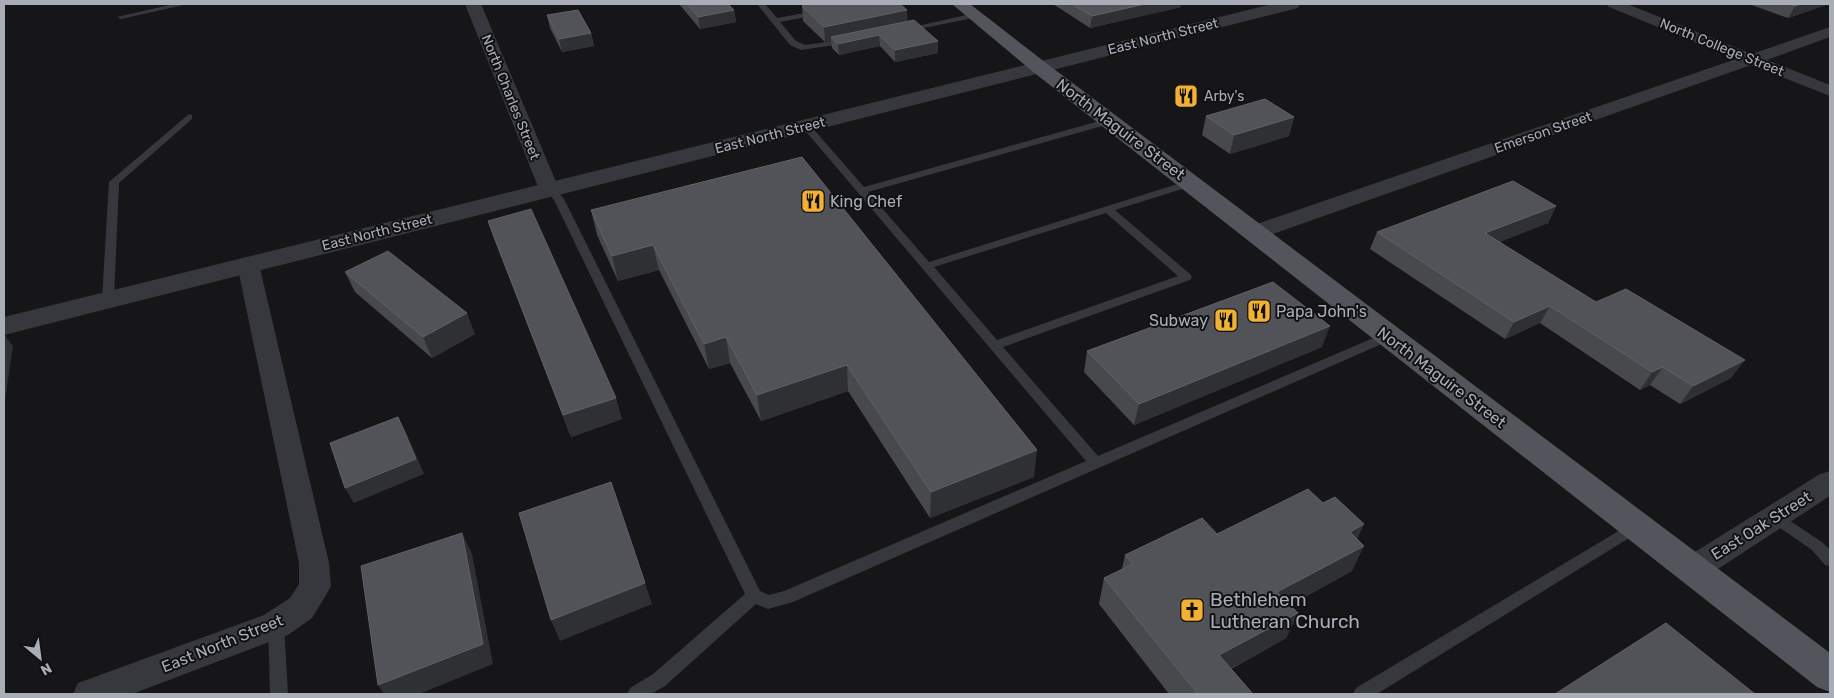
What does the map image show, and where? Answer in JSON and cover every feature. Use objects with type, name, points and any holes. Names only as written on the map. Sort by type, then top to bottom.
[{"type":"main road","name":"North Maguire Street","points":[[967,10],[1830,674]]},
{"type":"street","name":"North Charles Street","points":[[473,4],[549,189]]},
{"type":"street","name":"East North Street","points":[[4,326],[1292,4]]},
{"type":"street","name":"North College Street","points":[[1614,4],[1830,91]]},
{"type":"street","name":"Emerson Street","points":[[1256,232],[1830,32]]},
{"type":"street","name":"East North Street","points":[[90,694],[276,624],[301,608],[315,586],[314,563],[248,264]]},
{"type":"street","name":"East Oak Street","points":[[1693,568],[1830,482]]},
{"type":"lane","points":[[120,17],[184,4]]},
{"type":"lane","points":[[760,4],[793,43],[804,48],[853,40]]},
{"type":"lane","points":[[775,21],[830,10]]},
{"type":"lane","points":[[891,33],[967,10]]},
{"type":"lane","points":[[108,299],[114,182],[189,117]]},
{"type":"lane","points":[[862,190],[1110,121]]},
{"type":"lane","points":[[806,126],[1096,463]]},
{"type":"lane","points":[[927,266],[1191,183]]},
{"type":"lane","points":[[549,189],[559,199],[754,596],[768,602],[787,597],[1389,336]]},
{"type":"lane","points":[[995,345],[1186,277],[1107,209]]},
{"type":"lane","points":[[1775,517],[1817,546],[1830,560]]},
{"type":"lane","points":[[1362,694],[1637,526]]},
{"type":"lane","points":[[636,694],[659,680],[754,596]]},
{"type":"lane","points":[[276,624],[279,694]]},
{"type":"building","points":[[687,4],[728,4],[734,10],[698,17]]},
{"type":"building","points":[[810,4],[900,4],[907,10],[824,27],[802,6]]},
{"type":"building","points":[[1072,4],[1145,4],[1092,16]]},
{"type":"building","points":[[578,10],[591,33],[559,39],[547,15]]},
{"type":"building","points":[[914,20],[938,41],[895,50],[879,35],[838,44],[831,37]]},
{"type":"building","points":[[1265,99],[1294,117],[1234,135],[1206,116]]},
{"type":"building","points":[[802,157],[1037,450],[931,492],[847,365],[757,395],[726,337],[704,344],[653,245],[612,256],[591,210]]},
{"type":"building","points":[[1513,181],[1556,206],[1485,233],[1596,302],[1626,289],[1745,360],[1693,386],[1663,367],[1652,372],[1550,306],[1514,322],[1377,232]]},
{"type":"building","points":[[531,209],[616,398],[563,415],[488,221]]},
{"type":"building","points":[[388,251],[467,313],[423,337],[345,272]]},
{"type":"building","points":[[1273,282],[1330,326],[1139,404],[1087,351]]},
{"type":"building","points":[[398,417],[416,459],[345,488],[330,443]]},
{"type":"building","points":[[611,482],[645,583],[551,620],[519,513]]},
{"type":"building","name":"Bethlehem Lutheran Church","points":[[1308,489],[1323,503],[1335,497],[1364,524],[1350,532],[1364,546],[1277,592],[1298,613],[1219,655],[1253,694],[1198,694],[1104,578],[1133,564],[1125,555],[1202,518],[1217,534]]},
{"type":"building","points":[[462,533],[483,644],[378,685],[361,566]]},
{"type":"building","points":[[1666,623],[1755,694],[1555,694]]},
{"type":"place","name":"Arby's","points":[[1186,96]]},
{"type":"place","name":"King Chef","points":[[813,201]]},
{"type":"place","name":"Papa John's","points":[[1259,311]]},
{"type":"place","name":"Subway","points":[[1226,320]]},
{"type":"place","name":"Bethlehem Lutheran Church","points":[[1192,610]]}]
